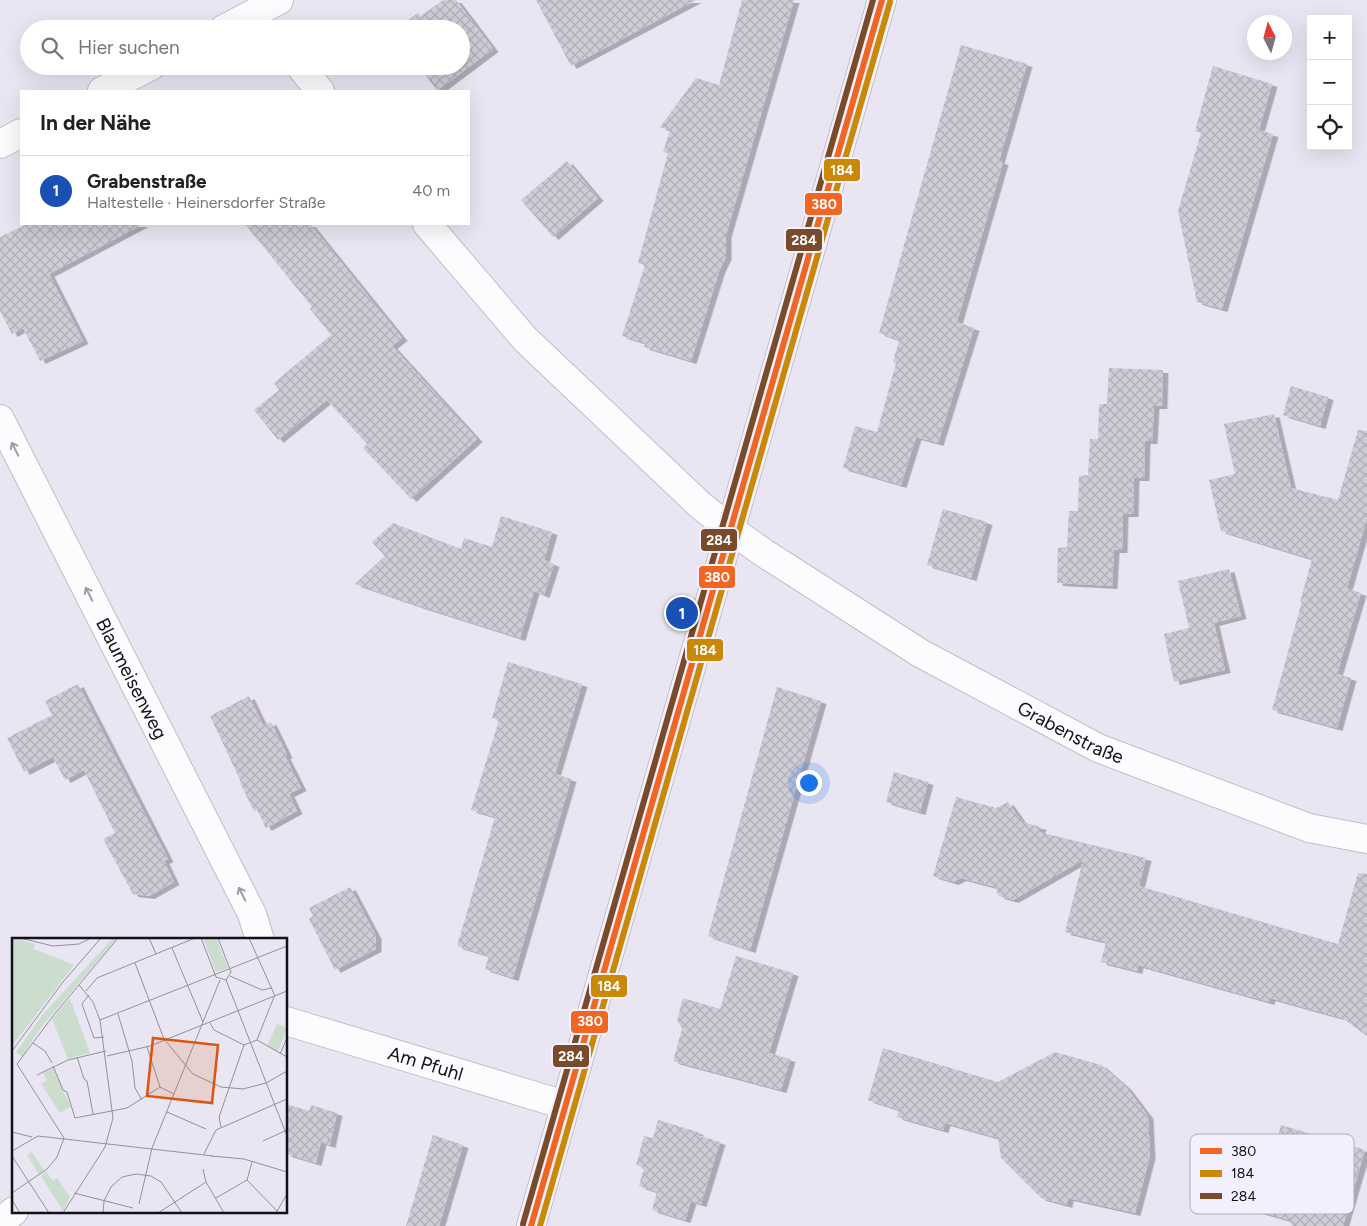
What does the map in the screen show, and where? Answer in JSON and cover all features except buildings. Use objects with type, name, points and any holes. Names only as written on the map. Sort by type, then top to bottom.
[{"type":"street","points":[[530,1226],[882,0]]},
{"type":"street","points":[[242,20],[263,10]]},
{"type":"street","points":[[104,90],[133,75]]},
{"type":"street","points":[[307,75],[319,90]]},
{"type":"street","points":[[0,144],[20,134]]},
{"type":"street","name":"Grabenstraße","points":[[428,225],[525,339],[700,505],[730,529],[920,653],[1098,748],[1309,828],[1367,839]]},
{"type":"street","name":"Blaumeisenweg","points":[[0,419],[252,914],[259,938]]},
{"type":"street","name":"Am Pfuhl","points":[[288,1022],[565,1105]]},
{"type":"street","points":[[0,1223],[12,1213]]},
{"type":"transit line","name":"284","points":[[523,1224],[873,0]]},
{"type":"transit line","name":"380","points":[[531,1226],[882,0]]},
{"type":"transit line","name":"184","points":[[540,1226],[890,2]]},
{"type":"place","name":"Grabenstraße","points":[[682,613]]}]
